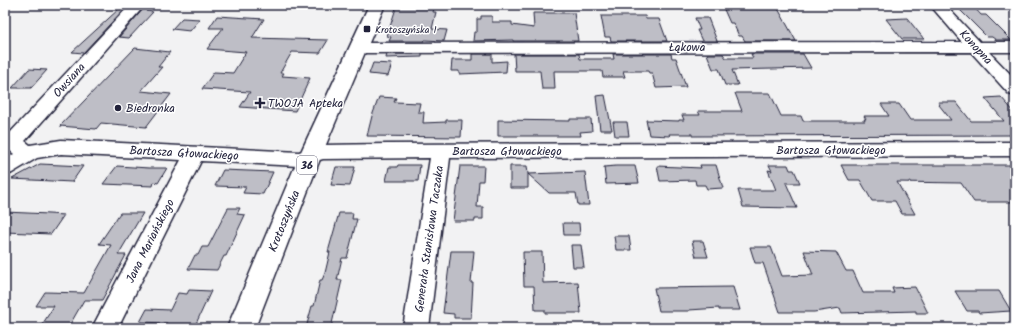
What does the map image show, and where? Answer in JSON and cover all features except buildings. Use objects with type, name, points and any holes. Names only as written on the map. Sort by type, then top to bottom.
[{"type":"main road","name":"Krotoszyńska","points":[[242,328],[311,154],[377,5]]},
{"type":"street","name":"Owsiana","points":[[27,154],[15,144],[16,140],[138,5]]},
{"type":"street","name":"Konopna","points":[[937,5],[1015,90]]},
{"type":"street","name":"Łąkowa","points":[[358,48],[1015,47]]},
{"type":"street","name":"Bartosza Głowackiego","points":[[5,168],[27,154],[42,149],[60,147],[299,159],[311,154],[323,152],[1015,149]]},
{"type":"street","name":"Generała Stanisława Taczaka","points":[[416,328],[441,151]]},
{"type":"street","name":"Jana Mariańskiego","points":[[105,328],[195,153]]},
{"type":"place","name":"Krotoszyńska I","points":[[367,29]]},
{"type":"place","name":"TWOJA Apteka","points":[[260,103]]},
{"type":"place","name":"Biedronka","points":[[118,108]]}]
